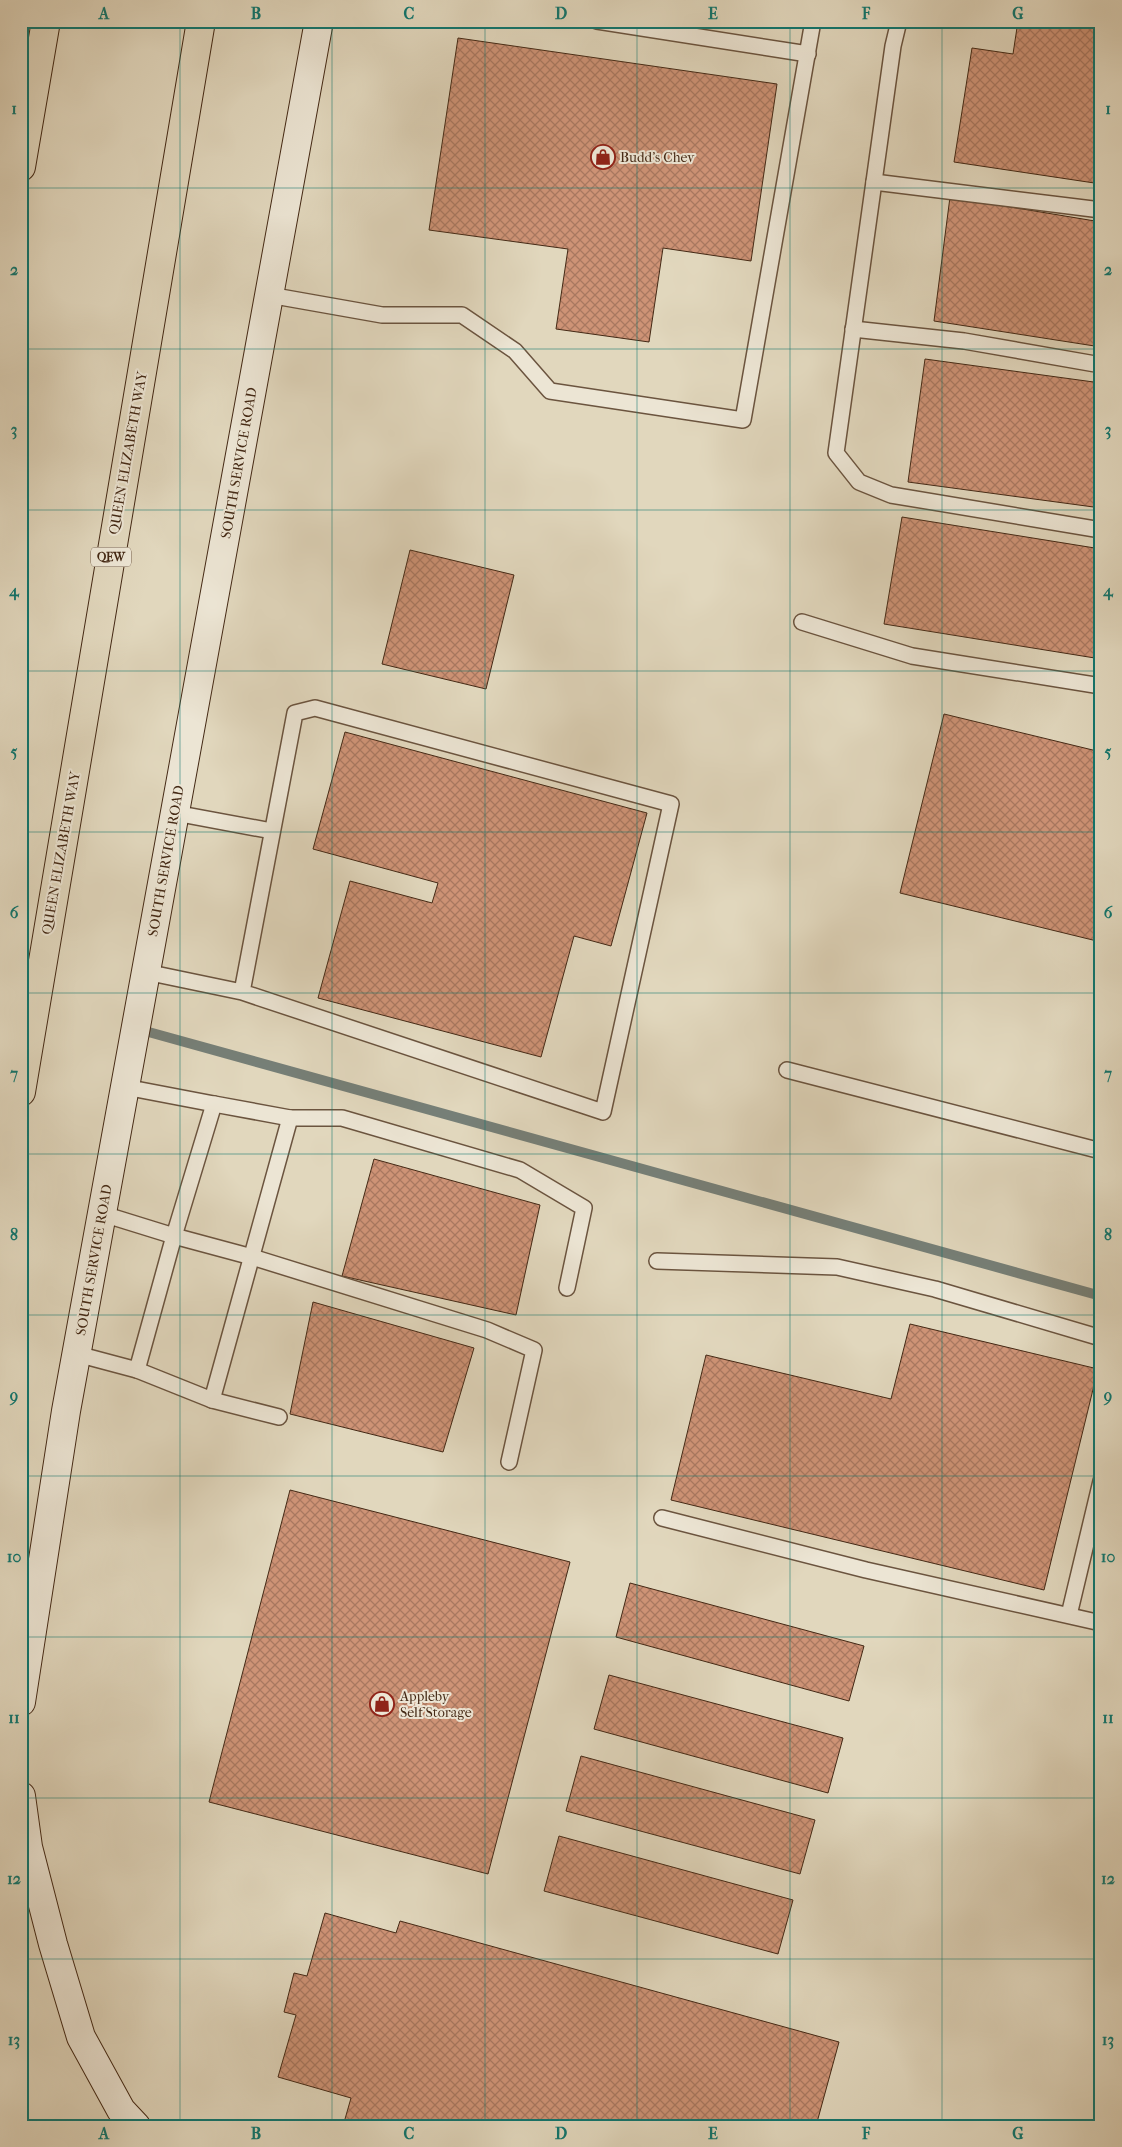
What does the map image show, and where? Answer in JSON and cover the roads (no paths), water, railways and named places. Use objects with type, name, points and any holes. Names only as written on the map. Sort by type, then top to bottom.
[{"type":"highway","points":[[21,167],[46,21]]},
{"type":"highway","name":"QUEEN ELIZABETH WAY","points":[[21,1092],[201,21]]},
{"type":"street","name":"SOUTH SERVICE ROAD","points":[[21,1702],[77,1354],[319,21]]},
{"type":"street","points":[[21,1796],[28,1847],[53,1944],[81,2037],[121,2110],[136,2126]]},
{"type":"lane","points":[[598,21],[808,54]]},
{"type":"lane","points":[[269,296],[382,315],[462,315],[515,350],[550,391],[743,420],[813,21]]},
{"type":"lane","points":[[899,21],[893,46],[836,452],[859,482],[891,495],[1101,530]]},
{"type":"lane","points":[[874,182],[1101,210]]},
{"type":"lane","points":[[854,328],[964,341],[1101,366]]},
{"type":"lane","points":[[802,622],[912,656],[1101,686]]},
{"type":"lane","points":[[146,972],[242,992],[602,1112],[671,804],[315,708],[295,713],[242,992]]},
{"type":"lane","points":[[175,813],[272,831]]},
{"type":"lane","points":[[787,1070],[1101,1150]]},
{"type":"lane","points":[[125,1087],[290,1118],[342,1118],[520,1170],[584,1208],[567,1288]]},
{"type":"lane","points":[[137,1370],[174,1236],[214,1104]]},
{"type":"lane","points":[[212,1400],[290,1118]]},
{"type":"lane","points":[[103,1214],[252,1257],[487,1330],[534,1350],[509,1462]]},
{"type":"lane","points":[[657,1261],[837,1267],[935,1289],[1101,1338]]},
{"type":"lane","points":[[77,1354],[137,1370],[212,1400],[278,1417]]},
{"type":"lane","points":[[1069,1615],[1101,1481]]},
{"type":"lane","points":[[662,1518],[866,1570],[1101,1623]]},
{"type":"waterway","points":[[145,1031],[1101,1296]]},
{"type":"place","name":"Budd's Chev","points":[[603,157]]},
{"type":"place","name":"Appleby Self Storage","points":[[382,1704]]}]
